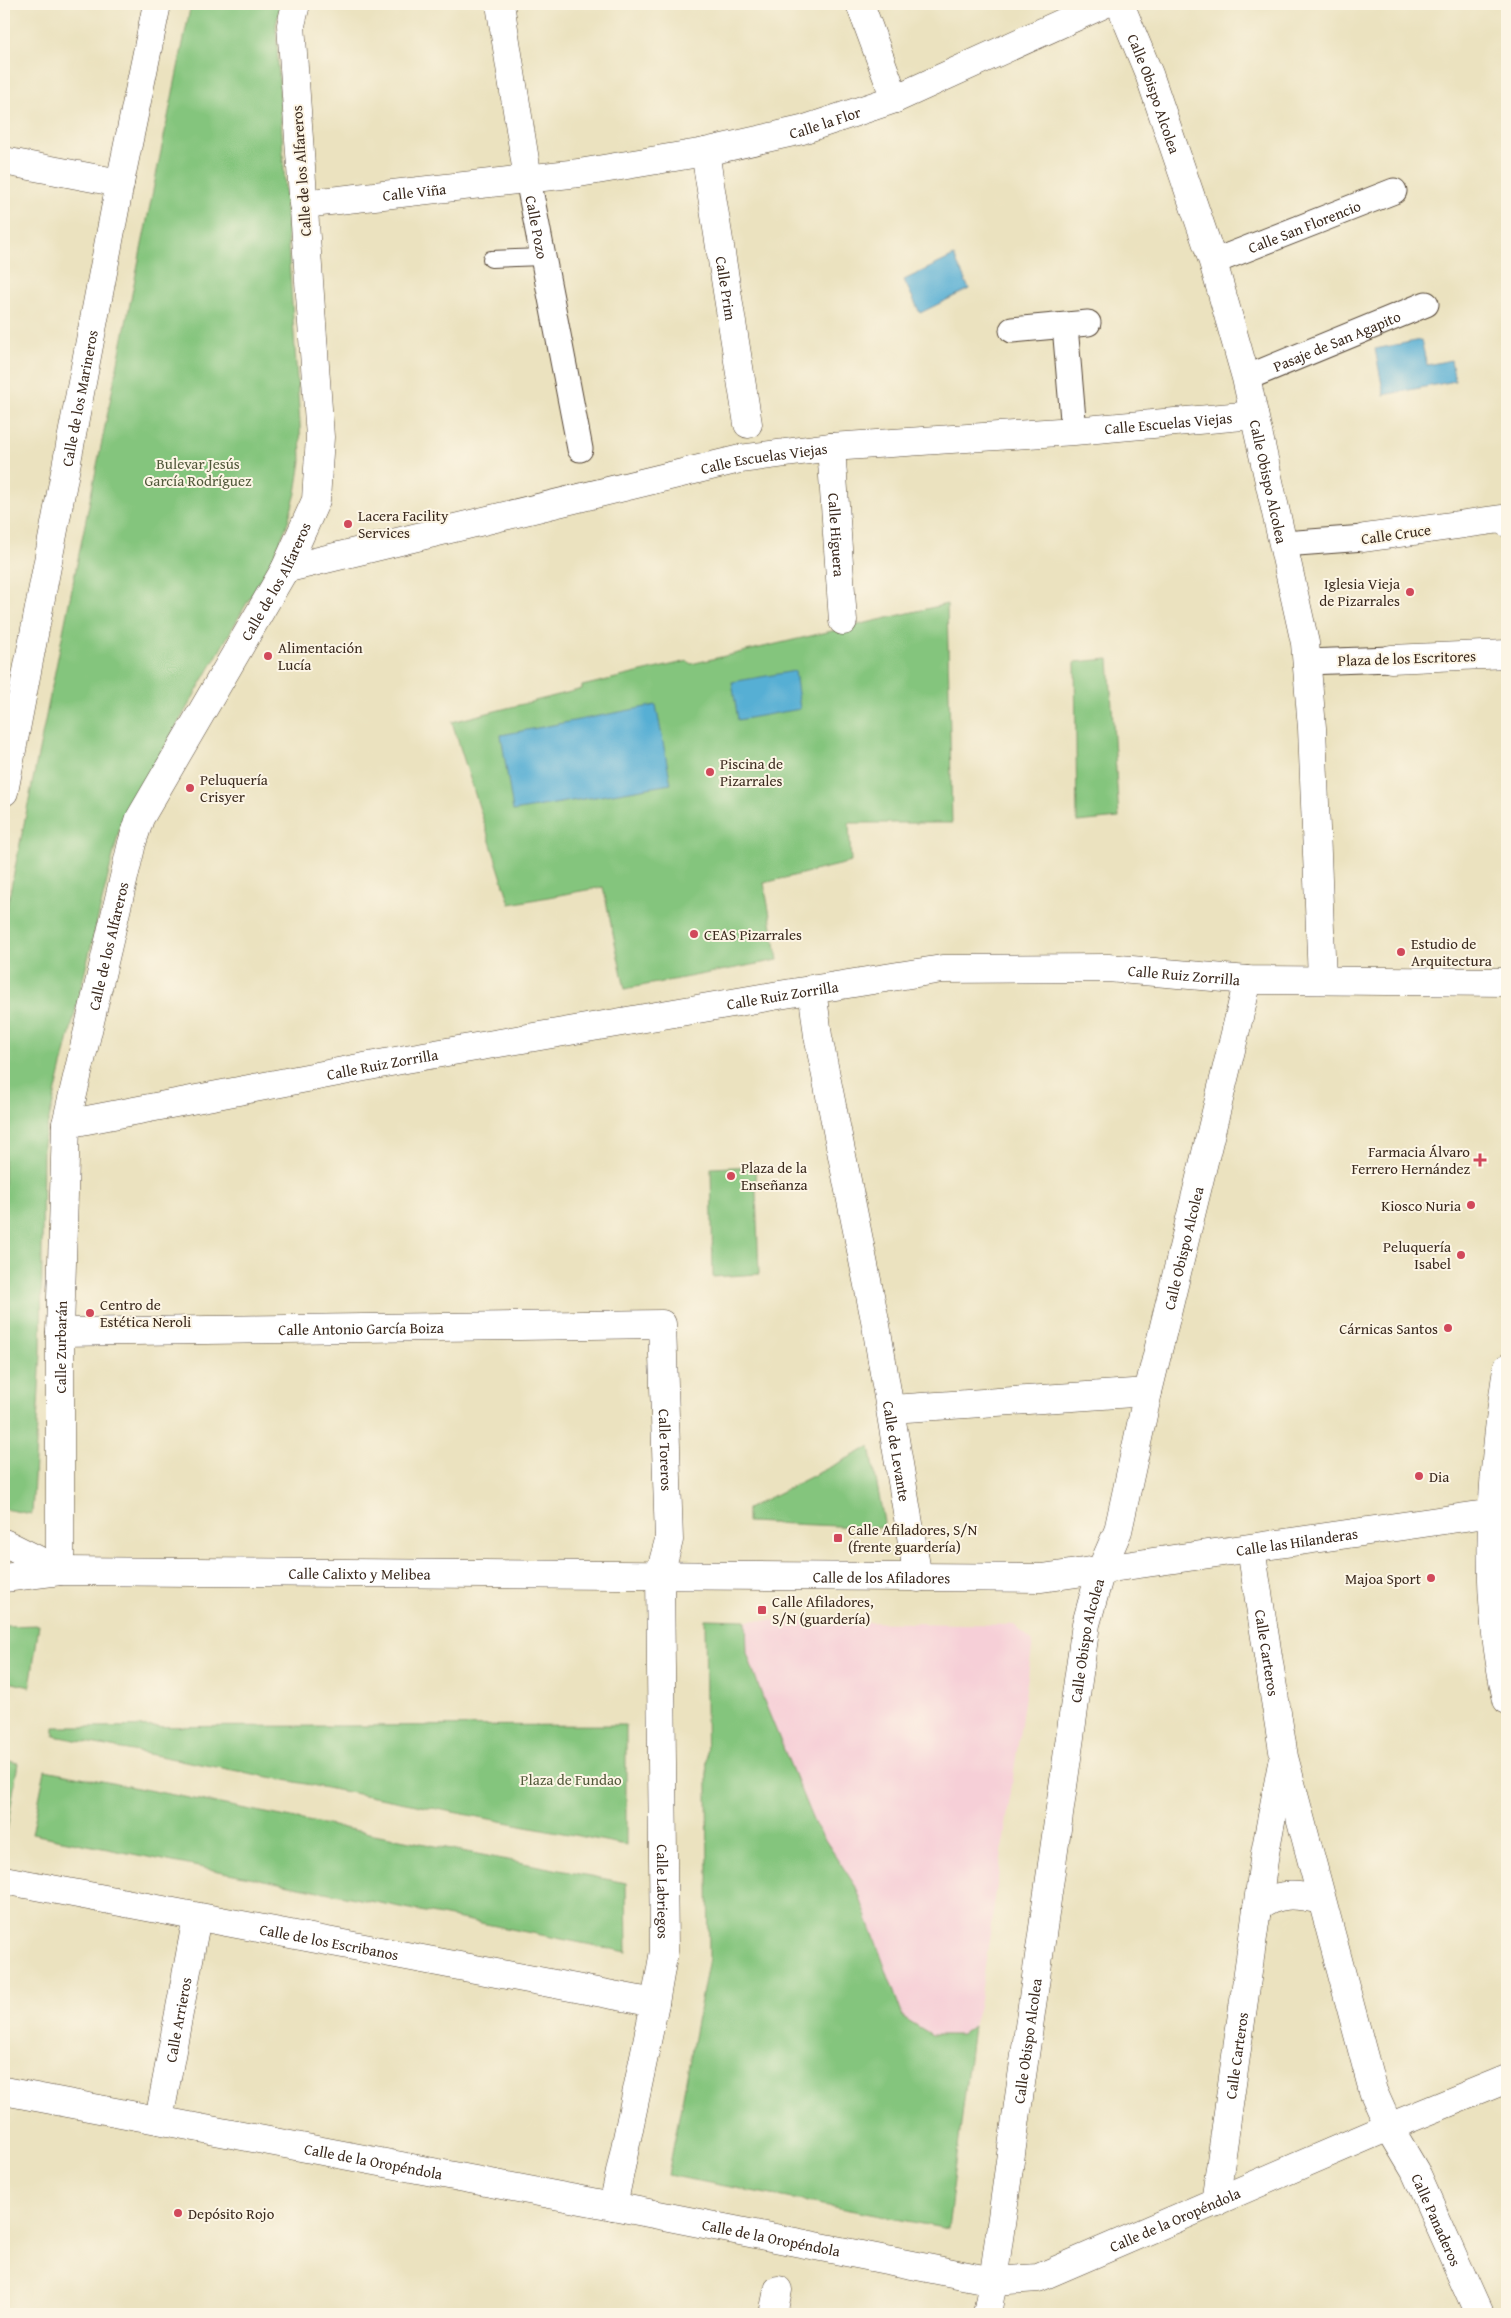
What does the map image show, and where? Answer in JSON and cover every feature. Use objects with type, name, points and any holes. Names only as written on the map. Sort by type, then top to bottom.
[{"type":"main road","name":"Calle de los Marineros","points":[[4,792],[120,183],[157,4]]},
{"type":"main road","name":"Calle de los Alfareros","points":[[66,1124],[132,843],[140,818],[284,569],[316,500],[320,436],[291,25],[301,4]]},
{"type":"main road","name":"Calle Pozo","points":[[500,4],[528,179]]},
{"type":"main road","points":[[860,4],[895,99]]},
{"type":"main road","name":"Calle la Flor","points":[[528,179],[579,173],[705,152],[802,130],[895,99],[1104,4]]},
{"type":"main road","name":"Calle Obispo Alcolea","points":[[1120,4],[1150,74],[1213,262],[1246,378],[1305,643],[1312,728],[1322,980]]},
{"type":"main road","name":"Calle Prim","points":[[705,152],[748,424]]},
{"type":"main road","points":[[4,161],[120,183]]},
{"type":"main road","name":"Calle Viña","points":[[303,204],[528,179]]},
{"type":"main road","name":"Calle Escuelas Viejas","points":[[284,569],[740,459],[831,447],[1074,431],[1254,415]]},
{"type":"main road","name":"Calle Higuera","points":[[831,447],[843,622]]},
{"type":"main road","name":"Calle Cruce","points":[[1364,538],[1500,519],[1507,523]]},
{"type":"main road","name":"Plaza de los Escritores","points":[[1391,660],[1507,654]]},
{"type":"main road","name":"Calle Ruiz Zorrilla","points":[[66,1124],[406,1059],[812,989],[942,969],[1108,968],[1248,980],[1507,982]]},
{"type":"main road","name":"Calle Obispo Alcolea","points":[[987,2314],[1086,1624],[1101,1570],[1118,1531],[1148,1392],[1248,980]]},
{"type":"main road","name":"Calle de Levante","points":[[812,989],[818,1036],[876,1325],[918,1578]]},
{"type":"main road","name":"Calle Zurbarán","points":[[60,1571],[60,1332],[66,1124]]},
{"type":"main road","name":"Calle Antonio García Boiza","points":[[60,1332],[662,1324]]},
{"type":"main road","name":"Calle Toreros","points":[[660,1574],[669,1540],[662,1324]]},
{"type":"main road","points":[[1507,1368],[1497,1437],[1491,1584],[1497,1657],[1507,1700]]},
{"type":"main road","points":[[891,1410],[1148,1392]]},
{"type":"main road","name":"Calle las Hilanderas","points":[[1101,1570],[1493,1513]]},
{"type":"main road","name":"Calle Calixto y Melibea","points":[[4,1543],[60,1571]]},
{"type":"main road","name":"Calle Carteros","points":[[1251,1549],[1284,1756],[1320,1900],[1373,2091],[1389,2127]]},
{"type":"main road","name":"Calle de los Afiladores","points":[[660,1574],[1042,1578],[1101,1570]]},
{"type":"main road","name":"Calle Calixto y Melibea","points":[[4,1578],[60,1571],[660,1574]]},
{"type":"main road","name":"Calle Labriegos","points":[[613,2206],[656,2003],[664,1951],[660,1574]]},
{"type":"main road","name":"Calle Carteros","points":[[1215,2203],[1265,1853],[1284,1756]]},
{"type":"main road","name":"Calle de los Escribanos","points":[[4,1880],[656,2003]]},
{"type":"main road","points":[[1257,1908],[1266,1901],[1279,1896],[1297,1894],[1320,1900]]},
{"type":"main road","name":"Calle Arrieros","points":[[159,2120],[197,1917]]},
{"type":"main road","name":"Calle de la Oropéndola","points":[[4,2091],[613,2206],[993,2281],[1038,2278],[1389,2127],[1507,2079]]},
{"type":"main road","name":"Calle Panaderos","points":[[1389,2127],[1414,2171],[1478,2314]]},
{"type":"street","name":"Calle Pozo","points":[[528,179],[580,449]]},
{"type":"street","name":"Calle San Florencio","points":[[1213,262],[1394,191]]},
{"type":"street","name":"Pasaje de San Agapito","points":[[1246,378],[1426,304]]},
{"type":"street","points":[[1012,330],[1076,324],[1074,431]]},
{"type":"street","name":"Calle Cruce","points":[[1284,544],[1364,538]]},
{"type":"street","name":"Plaza de los Escritores","points":[[1306,662],[1391,660]]},
{"type":"lane","points":[[491,259],[542,257]]},
{"type":"shaded area","points":[[746,1620],[1014,1625],[1033,1642],[979,2007],[973,2026],[961,2035],[932,2035],[903,2017],[856,1887],[814,1823],[764,1701],[747,1653]]},
{"type":"green space","name":"Bulevar Jesús García Rodríguez","points":[[191,4],[281,4],[276,25],[301,461],[296,493],[287,525],[275,554],[121,823],[43,1144],[41,1353],[32,1514],[4,1509],[4,922]]},
{"type":"green space","name":"Piscina de Pizarrales","points":[[947,604],[952,823],[849,823],[851,862],[764,883],[778,960],[625,989],[603,887],[510,904],[452,722],[582,689],[582,686],[688,661],[691,664]]},
{"type":"green space","points":[[1109,659],[1119,818],[1077,822],[1075,662]]},
{"type":"green space","points":[[755,1166],[759,1274],[713,1277],[711,1168]]},
{"type":"green space","points":[[870,1447],[884,1522],[882,1528],[747,1522],[747,1509]]},
{"type":"green space","points":[[705,1619],[746,1620],[747,1653],[764,1701],[814,1823],[856,1887],[903,2017],[932,2035],[961,2035],[973,2026],[948,2229],[668,2175],[709,1958]]},
{"type":"green space","points":[[39,1625],[30,1687],[4,1681],[4,1626]]},
{"type":"green space","name":"Plaza de Fundao","points":[[626,1725],[626,1845],[54,1736],[54,1727]]},
{"type":"green space","points":[[4,1760],[18,1763],[7,1830],[4,1829]]},
{"type":"green space","points":[[45,1770],[626,1883],[627,1952],[32,1834]]},
{"type":"water","points":[[954,256],[969,289],[920,313],[904,280]]},
{"type":"water","points":[[1421,340],[1427,365],[1451,360],[1455,381],[1384,395],[1375,349]]},
{"type":"water","points":[[795,671],[800,709],[738,720],[732,682]]},
{"type":"water","points":[[656,705],[671,784],[513,811],[501,735]]},
{"type":"place","name":"Lacera Facility Services","points":[[348,524]]},
{"type":"place","name":"Iglesia Vieja de Pizarrales","points":[[1410,592]]},
{"type":"place","name":"Alimentación Lucía","points":[[268,656]]},
{"type":"place","name":"Piscina de Pizarrales","points":[[710,772]]},
{"type":"place","name":"Peluquería Crisyer","points":[[190,788]]},
{"type":"place","name":"CEAS Pizarrales","points":[[694,934]]},
{"type":"place","name":"Estudio de Arquitectura","points":[[1401,952]]},
{"type":"place","name":"Farmacia Álvaro Ferrero Hernández","points":[[1480,1160]]},
{"type":"place","name":"Plaza de la Enseñanza","points":[[731,1176]]},
{"type":"place","name":"Kiosco Nuria","points":[[1471,1205]]},
{"type":"place","name":"Peluquería Isabel","points":[[1461,1255]]},
{"type":"place","name":"Centro de Estética Neroli","points":[[90,1313]]},
{"type":"place","name":"Cárnicas Santos","points":[[1448,1328]]},
{"type":"place","name":"Dia","points":[[1419,1476]]},
{"type":"place","name":"Calle Afiladores, S/N (frente guardería)","points":[[838,1538]]},
{"type":"place","name":"Majoa Sport","points":[[1431,1578]]},
{"type":"place","name":"Calle Afiladores, S/N (guardería)","points":[[762,1610]]},
{"type":"place","name":"Depósito Rojo","points":[[178,2213]]}]
